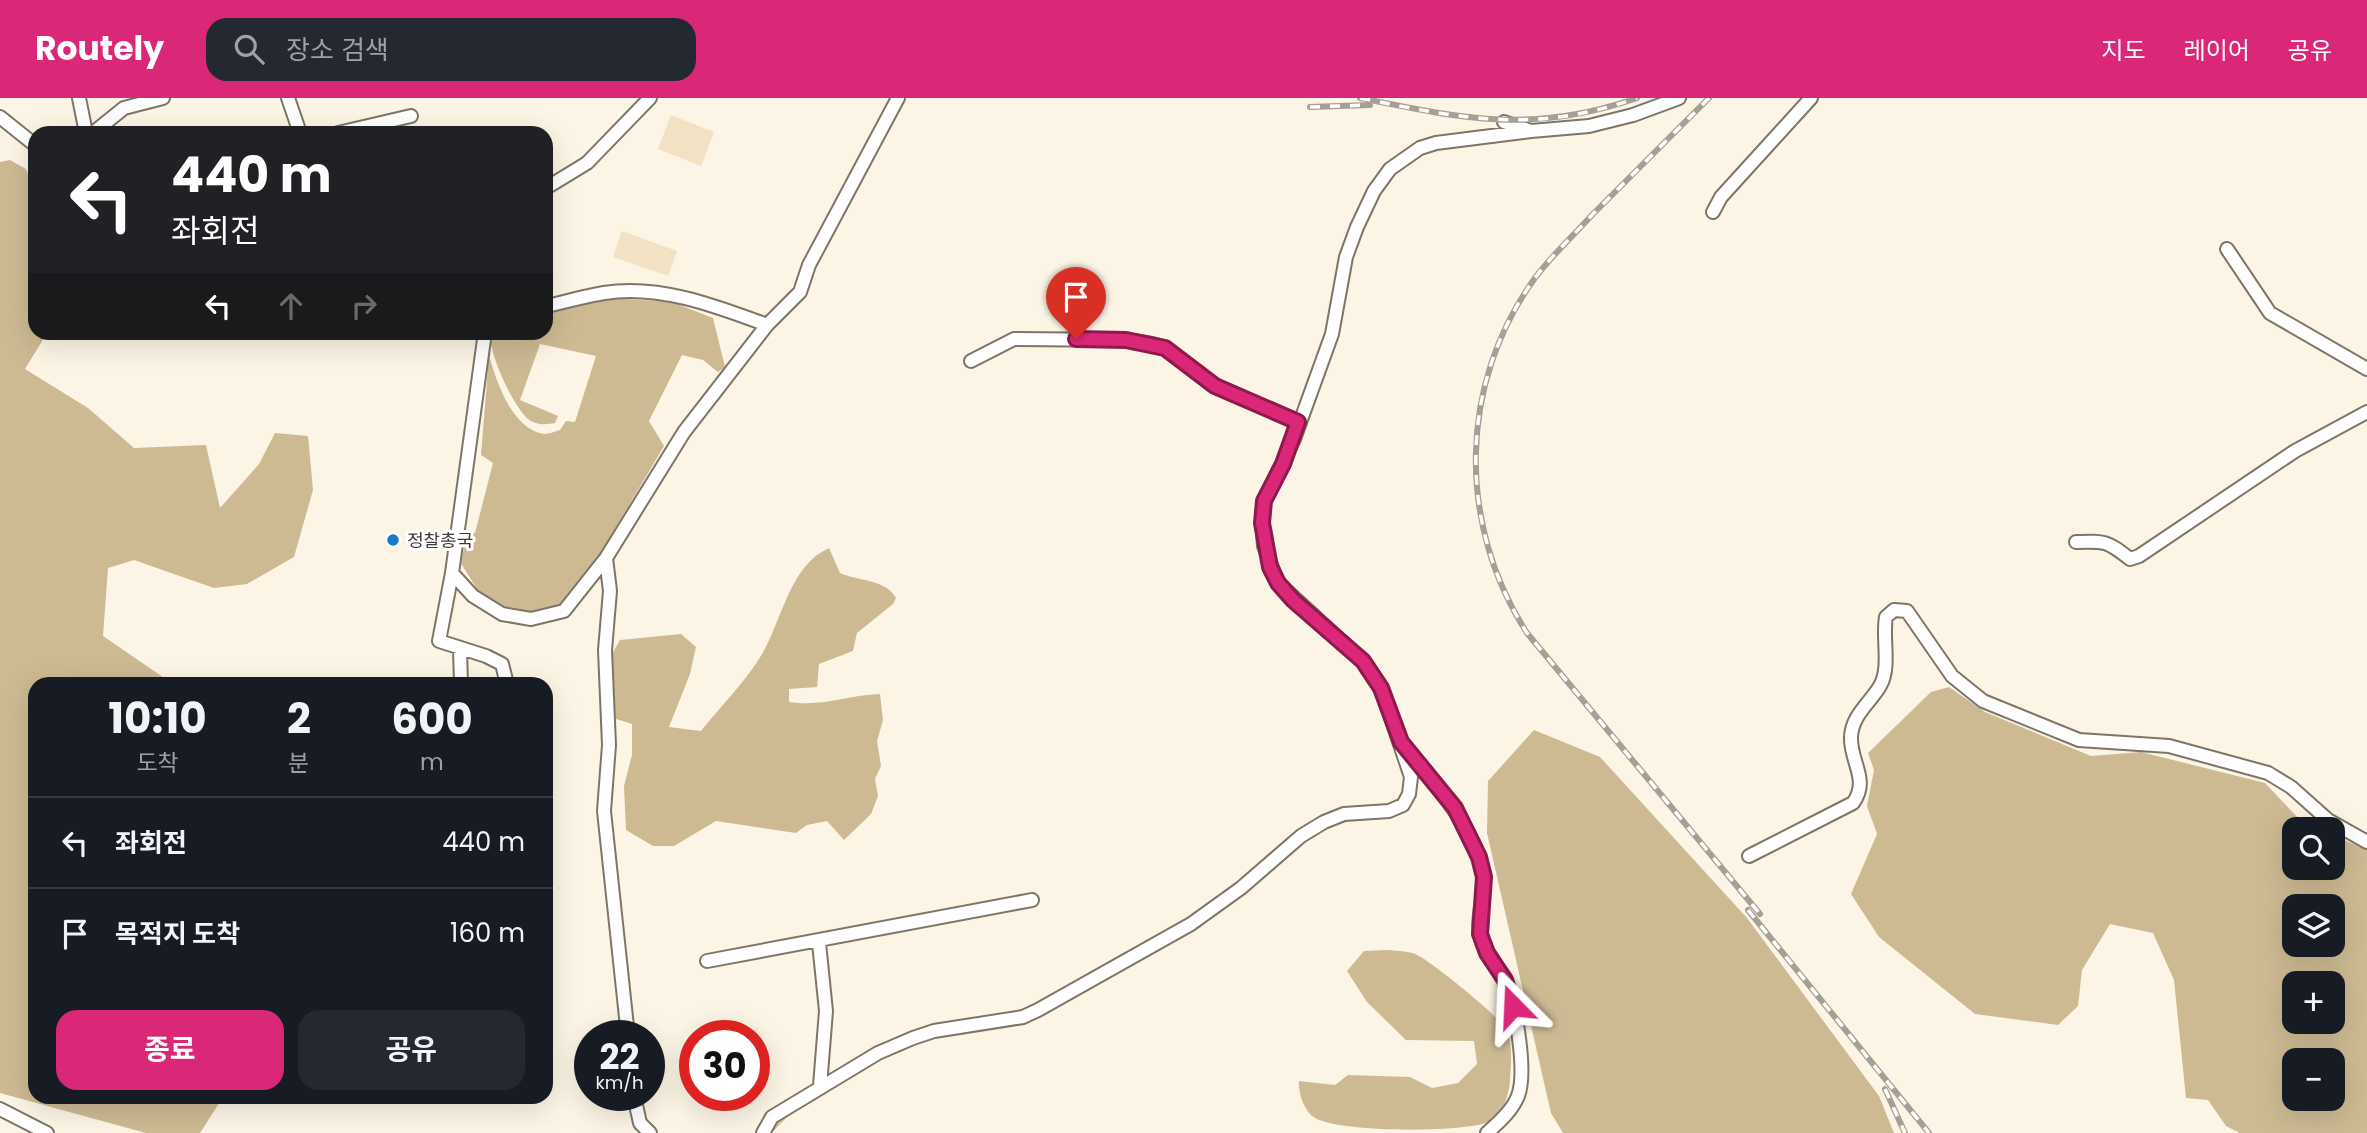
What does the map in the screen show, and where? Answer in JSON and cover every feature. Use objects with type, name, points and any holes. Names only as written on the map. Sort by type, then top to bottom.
[{"type":"street","points":[[79,98],[85,126]]},
{"type":"street","points":[[102,126],[124,108],[163,98]]},
{"type":"street","points":[[288,98],[298,126]]},
{"type":"street","points":[[553,184],[587,163],[650,98]]},
{"type":"street","points":[[452,573],[472,596],[502,614],[531,619],[564,611],[606,558],[684,432],[767,325],[800,292],[809,265],[898,98]]},
{"type":"street","points":[[763,1133],[772,1117],[878,1053],[934,1031],[1023,1017],[1038,1010],[1191,924],[1241,888],[1301,836],[1324,822],[1344,814],[1394,810],[1403,805],[1409,794],[1411,777],[1381,688],[1363,661],[1293,600],[1278,583],[1270,567],[1262,523],[1264,501],[1289,452],[1332,334],[1346,257],[1374,191],[1390,169],[1419,148],[1436,143],[1590,125],[1633,115],[1679,98]]},
{"type":"street","points":[[1713,212],[1721,197],[1811,98]]},
{"type":"street","points":[[368,126],[411,116]]},
{"type":"street","points":[[0,117],[28,139]]},
{"type":"street","points":[[1504,122],[1531,131]]},
{"type":"street","points":[[2227,249],[2270,313],[2367,369]]},
{"type":"street","points":[[553,304],[606,293],[648,292],[718,306],[767,325]]},
{"type":"street","points":[[971,361],[1014,339],[1126,340],[1152,344],[1165,348],[1215,386],[1298,422]]},
{"type":"street","points":[[484,340],[452,573],[439,641],[502,664],[505,677]]},
{"type":"street","points":[[2076,542],[2106,541],[2130,559],[2139,556],[2295,451],[2367,412]]},
{"type":"street","points":[[606,558],[610,591],[605,650],[609,745],[604,811],[626,1020]]},
{"type":"street","points":[[1749,856],[1853,803],[1860,794],[1860,775],[1851,738],[1853,726],[1884,675],[1886,617],[1889,612],[1900,610],[1907,611],[1952,676],[1983,701],[2079,740],[2169,746],[2268,773],[2291,787],[2328,820],[2367,842]]},
{"type":"street","points":[[460,649],[461,677]]},
{"type":"street","points":[[1401,742],[1455,808],[1482,867],[1484,895],[1480,934],[1487,953],[1505,980],[1513,1006],[1521,1082],[1517,1098],[1505,1116],[1487,1133]]},
{"type":"street","points":[[707,961],[820,943],[1032,900]]},
{"type":"street","points":[[820,943],[826,1011],[820,1086]]},
{"type":"street","points":[[0,1109],[47,1133]]},
{"type":"street","points":[[638,1111],[640,1123],[650,1133]]},
{"type":"shaded area","points":[[671,115],[714,132],[701,166],[658,149]]},
{"type":"shaded area","points":[[10,160],[26,169],[28,174],[28,340],[43,340],[25,369],[88,408],[134,448],[206,445],[220,508],[259,464],[275,433],[308,436],[313,490],[294,557],[247,584],[214,588],[134,560],[108,568],[103,636],[163,677],[28,677],[28,1101],[0,1093],[0,162]]},
{"type":"shaded area","points":[[622,231],[677,251],[668,276],[613,257]]},
{"type":"shaded area","points":[[612,298],[672,302],[713,318],[725,367],[718,372],[703,360],[682,355],[649,421],[664,446],[589,573],[564,604],[535,614],[497,606],[479,592],[460,562],[469,532],[475,533],[493,463],[481,455],[489,355],[507,402],[523,423],[544,434],[560,430],[566,421],[575,422],[596,356],[540,344],[520,400],[558,416],[555,423],[544,424],[531,421],[522,412],[509,391],[493,353],[491,340],[553,340],[553,311]]},
{"type":"shaded area","points":[[829,548],[840,573],[885,587],[896,598],[893,604],[857,633],[853,651],[819,664],[817,687],[789,689],[789,702],[813,703],[880,694],[883,720],[877,741],[881,766],[875,779],[878,796],[871,814],[844,840],[827,821],[807,825],[796,833],[716,821],[674,846],[653,846],[626,830],[624,786],[632,755],[632,724],[613,718],[610,657],[620,640],[681,634],[696,647],[690,674],[669,727],[701,731],[759,659],[787,597],[804,568]]},
{"type":"shaded area","points":[[1949,687],[1985,712],[2091,756],[2141,752],[2265,783],[2297,817],[2282,817],[2282,880],[2345,880],[2345,840],[2367,850],[2367,1133],[2240,1133],[2226,1126],[2208,1100],[2186,1098],[2174,980],[2153,933],[2110,924],[2082,970],[2078,1006],[2058,1025],[1975,1014],[1879,937],[1851,894],[1877,834],[1867,806],[1874,770],[1868,753],[1931,692]]},
{"type":"shaded area","points":[[1534,730],[1600,757],[1747,918],[1879,1096],[1894,1133],[1563,1133],[1551,1113],[1487,833],[1488,781]]},
{"type":"shaded area","points":[[1364,951],[1412,953],[1427,961],[1481,1004],[1507,1031],[1511,1055],[1509,1090],[1503,1108],[1492,1121],[1457,1128],[1376,1129],[1329,1123],[1315,1118],[1305,1106],[1299,1081],[1335,1085],[1348,1075],[1410,1077],[1432,1088],[1458,1083],[1477,1064],[1474,1041],[1406,1040],[1367,1002],[1347,971]]},
{"type":"shaded area","points":[[40,1104],[219,1104],[200,1133],[146,1133]]},
{"type":"waterway","points":[[770,1132],[789,1113]]},
{"type":"railway","points":[[1360,98],[1466,117],[1499,119],[1565,116],[1637,98]]},
{"type":"railway","points":[[1709,98],[1555,253],[1535,278],[1510,319],[1491,363],[1480,408],[1476,454],[1478,501],[1488,546],[1504,591],[1527,633],[1760,914]]},
{"type":"railway","points":[[1310,107],[1370,105]]},
{"type":"railway","points":[[1748,910],[1929,1133]]},
{"type":"railway","points":[[1885,1089],[1905,1133]]},
{"type":"place","name":"정찰총국","points":[[393,540]]},
{"type":"route","points":[[1076,339],[1126,340],[1165,348],[1215,386],[1256,407],[1298,422],[1294,439],[1264,501],[1264,547],[1270,567],[1278,583],[1293,600],[1363,661],[1381,688],[1401,742],[1455,808],[1479,857],[1484,877],[1480,934],[1487,953],[1505,980],[1513,1006]]}]
